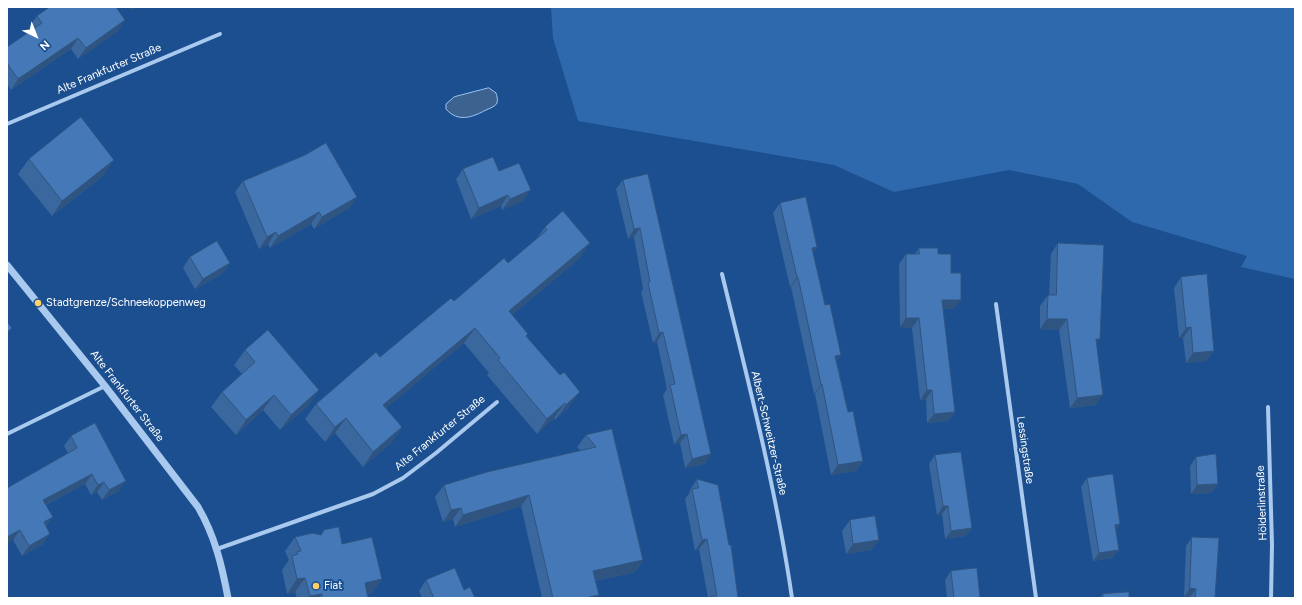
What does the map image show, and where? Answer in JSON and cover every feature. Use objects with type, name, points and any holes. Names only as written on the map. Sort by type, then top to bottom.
[{"type":"street","name":"Alte Frankfurter Straße","points":[[7,124],[220,34]]},
{"type":"street","name":"Alte Frankfurter Straße","points":[[7,265],[105,386],[198,507],[205,519],[217,549],[228,598]]},
{"type":"street","name":"Albert-Schweitzer-Straße","points":[[722,274],[772,481],[784,544],[792,598]]},
{"type":"street","name":"Lessingstraße","points":[[996,304],[1036,598]]},
{"type":"street","points":[[7,434],[105,386]]},
{"type":"street","name":"Alte Frankfurter Straße","points":[[217,549],[373,494],[408,474],[436,453],[497,402]]},
{"type":"street","name":"Hölderlinstraße","points":[[1268,407],[1272,545],[1271,598]]},
{"type":"shaded area","points":[[551,7],[1295,7],[1295,279],[1241,267],[1247,256],[1132,222],[1078,184],[1009,170],[894,192],[834,165],[578,121],[553,38]]},
{"type":"shaded area","points":[[489,88],[496,93],[497,103],[495,106],[476,115],[466,117],[455,116],[446,109],[446,104],[454,97]]},
{"type":"building","points":[[50,7],[116,7],[125,20],[86,48],[78,38],[18,79],[7,63],[7,47],[42,23],[37,16]]},
{"type":"building","points":[[81,117],[114,160],[62,201],[29,159]]},
{"type":"building","points":[[326,143],[357,197],[322,217],[319,212],[278,236],[276,232],[267,237],[243,181],[305,155]]},
{"type":"building","points":[[493,157],[499,171],[519,163],[531,190],[510,199],[508,195],[479,208],[463,169]]},
{"type":"building","points":[[648,174],[711,454],[692,459],[687,434],[681,435],[670,385],[675,384],[663,332],[659,333],[648,283],[650,282],[640,228],[634,229],[623,180]]},
{"type":"building","points":[[806,197],[817,247],[812,248],[825,305],[830,304],[841,355],[835,356],[848,412],[853,411],[863,461],[838,465],[822,384],[780,203]]},
{"type":"building","points":[[563,211],[590,243],[509,311],[528,334],[526,336],[560,375],[564,372],[580,392],[547,419],[498,360],[500,358],[475,328],[383,405],[402,427],[373,452],[346,418],[335,427],[316,404],[376,352],[380,357],[451,298],[454,301],[504,258],[508,263],[547,230],[545,227]]},
{"type":"building","points":[[217,241],[230,263],[203,279],[190,257]]},
{"type":"building","points":[[1058,243],[1104,245],[1100,339],[1096,339],[1103,395],[1077,398],[1067,319],[1047,319],[1048,295],[1056,295]]},
{"type":"building","points":[[919,248],[938,248],[938,254],[951,254],[951,273],[961,273],[961,300],[942,300],[955,412],[934,414],[932,390],[927,390],[919,318],[906,318],[906,254],[919,254]]},
{"type":"building","points":[[1207,274],[1214,351],[1193,353],[1191,327],[1186,328],[1181,277]]},
{"type":"building","points":[[7,322],[12,328],[7,332]]},
{"type":"building","points":[[268,330],[319,390],[291,415],[274,395],[246,420],[222,392],[255,362],[245,350]]},
{"type":"building","points":[[95,423],[126,481],[109,490],[104,482],[98,485],[92,474],[43,500],[53,517],[44,522],[50,534],[29,546],[20,530],[7,537],[7,488],[77,448],[71,436]]},
{"type":"building","points":[[612,429],[643,560],[593,571],[599,595],[585,598],[553,598],[529,495],[463,515],[461,508],[451,510],[444,485],[487,472],[596,447],[586,435]]},
{"type":"building","points":[[961,452],[972,528],[951,531],[948,506],[943,506],[935,455]]},
{"type":"building","points":[[1216,454],[1218,484],[1197,485],[1196,457]]},
{"type":"building","points":[[1113,474],[1120,524],[1115,525],[1119,550],[1099,553],[1087,478]]},
{"type":"building","points":[[697,479],[718,485],[729,545],[731,545],[738,598],[712,598],[711,596],[717,596],[707,539],[702,540],[692,489],[698,488]]},
{"type":"building","points":[[875,516],[879,540],[853,544],[850,520]]},
{"type":"building","points":[[339,527],[342,544],[372,537],[382,579],[365,583],[368,598],[322,598],[322,594],[310,596],[305,578],[297,579],[292,556],[301,551],[295,537],[313,533],[321,535],[324,530]]},
{"type":"building","points":[[1192,537],[1219,538],[1215,598],[1195,598],[1196,589],[1190,588]]},
{"type":"building","points":[[455,568],[464,590],[470,587],[475,598],[434,598],[426,580]]},
{"type":"building","points":[[977,568],[980,598],[954,598],[951,571]]},
{"type":"building","points":[[1129,592],[1129,598],[1103,598],[1103,594]]},
{"type":"place","name":"Stadtgrenze/Schneekoppenweg","points":[[38,303]]},
{"type":"place","name":"Fiat","points":[[316,586]]}]
